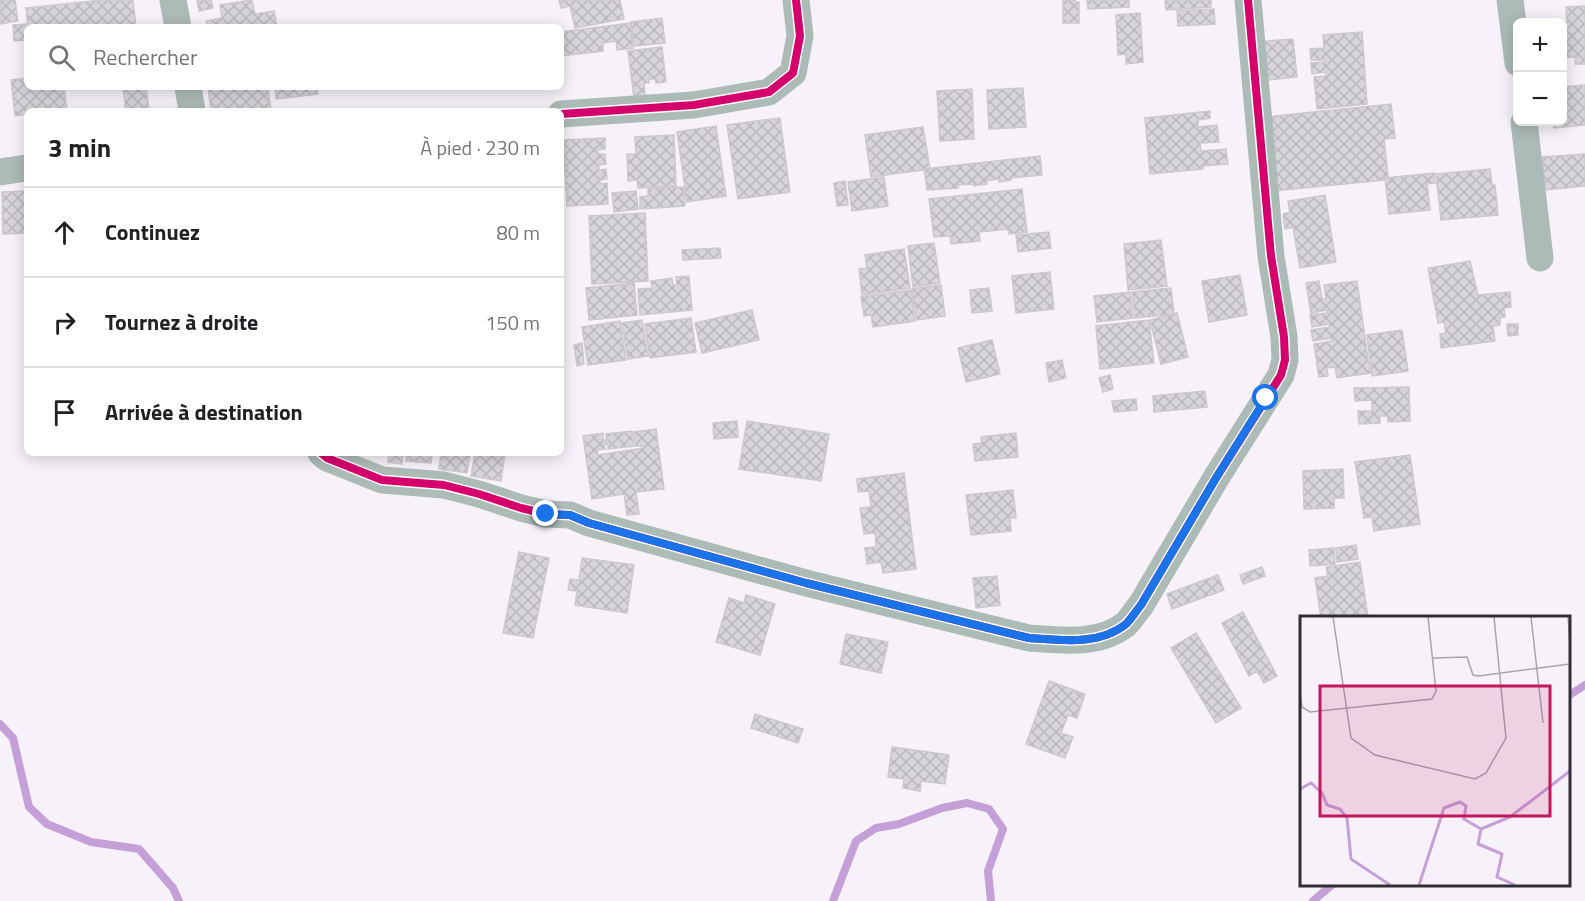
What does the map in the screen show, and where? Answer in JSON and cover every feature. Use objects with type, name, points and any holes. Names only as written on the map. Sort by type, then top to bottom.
[{"type":"street","points":[[173,0],[177,24]]},
{"type":"street","points":[[564,114],[694,105],[769,92],[793,73],[800,36],[796,0]]},
{"type":"street","points":[[325,456],[382,480],[444,485],[546,514],[570,515],[589,523],[806,583],[1029,638],[1066,641],[1085,640],[1105,635],[1126,624],[1141,605],[1216,478],[1281,375],[1285,360],[1284,337],[1270,256],[1248,0]]},
{"type":"street","points":[[1510,0],[1513,24]]},
{"type":"street","points":[[188,90],[192,108]]},
{"type":"street","points":[[1524,126],[1540,258]]},
{"type":"street","points":[[0,172],[24,168]]},
{"type":"building","points":[[0,0],[15,0],[18,21],[0,24]]},
{"type":"building","points":[[103,0],[133,0],[136,24],[28,24],[26,8]]},
{"type":"building","points":[[197,0],[211,0],[213,8],[199,11]]},
{"type":"building","points":[[252,0],[255,14],[274,11],[276,24],[206,24],[206,21],[222,18],[220,5]]},
{"type":"building","points":[[559,0],[620,0],[624,19],[575,28],[570,6],[561,8]]},
{"type":"building","points":[[1063,0],[1079,2],[1079,23],[1063,23]]},
{"type":"building","points":[[1087,0],[1129,0],[1129,7],[1088,9]]},
{"type":"building","points":[[1165,0],[1211,0],[1211,7],[1166,10]]},
{"type":"building","points":[[1585,6],[1585,64],[1575,64],[1575,57],[1567,58],[1566,7]]},
{"type":"building","points":[[1214,9],[1215,24],[1178,26],[1177,11]]},
{"type":"building","points":[[1140,13],[1143,62],[1126,64],[1126,54],[1118,55],[1116,15]]},
{"type":"building","points":[[662,18],[665,43],[634,46],[631,22]]},
{"type":"building","points":[[630,23],[633,48],[617,50],[616,41],[603,43],[603,51],[564,56],[564,32]]},
{"type":"building","points":[[24,24],[24,40],[14,41],[13,25]]},
{"type":"building","points":[[1362,32],[1367,104],[1317,109],[1314,77],[1326,76],[1326,72],[1312,74],[1311,63],[1325,62],[1325,60],[1311,60],[1310,49],[1324,48],[1323,35]]},
{"type":"building","points":[[1293,39],[1297,77],[1259,81],[1255,42]]},
{"type":"building","points":[[662,47],[666,82],[656,83],[655,79],[649,79],[649,83],[644,83],[645,97],[634,98],[628,51]]},
{"type":"building","points":[[24,78],[24,90],[64,90],[67,108],[24,108],[24,114],[15,116],[11,80]]},
{"type":"building","points":[[1585,85],[1585,125],[1554,128],[1554,126],[1567,126],[1567,87]]},
{"type":"building","points":[[1023,88],[1026,127],[989,129],[987,90]]},
{"type":"building","points":[[972,89],[974,139],[940,141],[937,91]]},
{"type":"building","points":[[123,90],[146,90],[149,108],[126,108]]},
{"type":"building","points":[[208,90],[268,90],[271,108],[211,108]]},
{"type":"building","points":[[275,90],[317,90],[318,94],[276,99]]},
{"type":"building","points":[[1391,104],[1395,138],[1384,139],[1388,176],[1383,177],[1384,180],[1274,191],[1266,117]]},
{"type":"building","points":[[1210,111],[1210,118],[1198,120],[1198,127],[1217,125],[1219,142],[1200,143],[1201,151],[1226,149],[1228,164],[1150,174],[1145,118]]},
{"type":"building","points":[[780,118],[790,192],[738,199],[727,125]]},
{"type":"building","points":[[716,126],[726,196],[687,202],[677,132]]},
{"type":"building","points":[[923,127],[930,169],[871,177],[865,135]]},
{"type":"building","points":[[674,135],[676,186],[638,188],[637,180],[628,181],[627,154],[636,154],[635,137]]},
{"type":"building","points":[[605,138],[605,149],[598,150],[598,154],[605,154],[606,164],[599,165],[599,170],[606,169],[607,179],[600,180],[600,184],[607,183],[608,204],[567,206],[564,140]]},
{"type":"building","points":[[1585,154],[1585,186],[1545,190],[1542,157]]},
{"type":"building","points":[[1040,156],[1042,175],[1011,178],[1011,180],[999,182],[999,179],[986,181],[987,184],[974,186],[974,184],[958,185],[958,188],[927,190],[924,169]]},
{"type":"building","points":[[1490,169],[1492,185],[1495,185],[1498,215],[1441,220],[1436,174]]},
{"type":"building","points":[[1434,173],[1435,183],[1427,184],[1430,210],[1389,214],[1385,178]]},
{"type":"building","points":[[884,177],[888,206],[852,211],[848,182]]},
{"type":"building","points":[[845,181],[848,205],[837,206],[834,183]]},
{"type":"building","points":[[684,187],[685,206],[640,209],[640,197],[648,196],[648,188]]},
{"type":"building","points":[[1022,189],[1027,232],[1009,234],[1008,229],[979,232],[980,241],[951,244],[950,236],[934,237],[929,199]]},
{"type":"building","points":[[24,191],[24,233],[3,234],[2,192]]},
{"type":"building","points":[[636,191],[638,209],[614,212],[612,193]]},
{"type":"building","points":[[1325,195],[1336,262],[1300,268],[1293,227],[1285,229],[1283,214],[1290,212],[1288,201]]},
{"type":"building","points":[[645,213],[648,281],[592,284],[589,216]]},
{"type":"building","points":[[1049,232],[1051,248],[1018,252],[1016,235]]},
{"type":"building","points":[[1161,240],[1167,286],[1128,290],[1124,244]]},
{"type":"building","points":[[934,243],[940,283],[913,287],[908,246]]},
{"type":"building","points":[[720,248],[721,258],[683,260],[682,250]]},
{"type":"building","points":[[904,249],[910,288],[862,295],[859,269],[867,268],[865,255]]},
{"type":"building","points":[[1470,261],[1478,295],[1510,292],[1511,307],[1504,308],[1505,317],[1500,318],[1500,325],[1493,326],[1495,341],[1441,348],[1440,334],[1446,333],[1444,322],[1438,323],[1428,268]]},
{"type":"building","points":[[1050,272],[1054,309],[1016,313],[1012,276]]},
{"type":"building","points":[[1240,275],[1247,315],[1209,322],[1202,281]]},
{"type":"building","points":[[689,276],[692,310],[640,315],[638,289],[652,288],[651,281],[672,278],[673,285],[677,285],[676,277]]},
{"type":"building","points":[[1319,281],[1322,299],[1326,299],[1324,285],[1357,281],[1370,373],[1337,378],[1335,367],[1327,368],[1328,376],[1319,377],[1314,344],[1332,341],[1331,338],[1313,341],[1311,330],[1330,327],[1329,324],[1312,327],[1310,315],[1328,313],[1327,310],[1311,313],[1306,283]]},
{"type":"building","points":[[634,283],[637,315],[589,320],[586,288]]},
{"type":"building","points":[[941,285],[945,316],[917,320],[912,289]]},
{"type":"building","points":[[989,288],[992,311],[972,313],[970,290]]},
{"type":"building","points":[[1171,288],[1174,314],[1135,318],[1132,292]]},
{"type":"building","points":[[911,290],[915,321],[873,327],[871,315],[864,316],[861,297]]},
{"type":"building","points":[[1130,292],[1133,318],[1097,322],[1094,296]]},
{"type":"building","points":[[752,310],[759,340],[702,353],[695,323]]},
{"type":"building","points":[[1177,313],[1188,357],[1161,364],[1150,320]]},
{"type":"building","points":[[691,318],[696,352],[650,358],[645,324]]},
{"type":"building","points":[[642,320],[648,356],[628,359],[622,323]]},
{"type":"building","points":[[1149,320],[1154,363],[1100,369],[1096,326]]},
{"type":"building","points":[[620,321],[626,360],[588,365],[582,327]]},
{"type":"building","points":[[1507,324],[1518,324],[1518,335],[1508,336]]},
{"type":"building","points":[[1402,330],[1408,371],[1372,376],[1367,335]]},
{"type":"building","points":[[992,340],[1000,374],[966,382],[958,348]]},
{"type":"building","points":[[582,343],[584,364],[577,366],[574,345]]},
{"type":"building","points":[[1062,360],[1066,378],[1049,382],[1046,363]]},
{"type":"building","points":[[1110,375],[1113,389],[1103,392],[1099,378]]},
{"type":"building","points":[[1409,387],[1410,421],[1388,422],[1388,416],[1380,416],[1380,423],[1359,424],[1358,411],[1372,411],[1372,400],[1355,401],[1354,388]]},
{"type":"building","points":[[1205,391],[1207,407],[1154,412],[1153,396]]},
{"type":"building","points":[[1136,399],[1137,410],[1114,412],[1112,401]]},
{"type":"building","points":[[737,421],[738,437],[714,439],[713,423]]},
{"type":"building","points":[[747,421],[829,434],[821,481],[739,469]]},
{"type":"building","points":[[656,429],[664,489],[636,492],[639,514],[627,515],[624,494],[592,499],[583,436],[603,433],[603,440],[607,440],[606,434],[632,431],[634,446],[608,449],[608,444],[604,445],[605,449],[597,450],[598,455],[644,448],[636,446],[634,432]]},
{"type":"building","points":[[1016,433],[1018,457],[975,461],[973,444],[982,443],[981,437]]},
{"type":"building","points":[[1410,455],[1420,524],[1374,531],[1372,517],[1364,518],[1355,462]]},
{"type":"building","points":[[389,456],[403,456],[402,464],[388,462]]},
{"type":"building","points":[[407,456],[432,456],[431,463],[406,461]]},
{"type":"building","points":[[441,456],[470,456],[467,473],[439,469]]},
{"type":"building","points":[[474,456],[505,456],[501,481],[471,476]]},
{"type":"building","points":[[1343,469],[1344,498],[1334,498],[1334,508],[1304,509],[1303,471]]},
{"type":"building","points":[[904,473],[916,569],[883,573],[881,562],[867,564],[865,548],[876,547],[875,533],[864,534],[860,508],[871,507],[869,491],[858,492],[857,479]]},
{"type":"building","points":[[1013,490],[1016,518],[1010,518],[1011,531],[971,535],[966,495]]},
{"type":"building","points":[[1356,545],[1358,559],[1337,562],[1336,548]]},
{"type":"building","points":[[1334,548],[1335,564],[1310,566],[1309,550]]},
{"type":"building","points":[[519,552],[549,558],[533,638],[503,633]]},
{"type":"building","points":[[582,558],[634,565],[627,613],[575,605],[577,591],[568,590],[570,579],[579,580]]},
{"type":"building","points":[[1360,562],[1368,616],[1321,616],[1315,578],[1328,576],[1326,567]]},
{"type":"building","points":[[1262,567],[1265,576],[1243,584],[1240,575]]},
{"type":"building","points":[[1218,575],[1224,590],[1172,609],[1167,594]]},
{"type":"building","points":[[997,576],[1000,605],[976,608],[973,578]]},
{"type":"building","points":[[746,595],[775,604],[760,655],[716,642],[729,598],[744,603]]},
{"type":"building","points":[[1243,612],[1277,676],[1264,683],[1257,671],[1249,676],[1222,623]]},
{"type":"building","points":[[1196,633],[1241,708],[1216,723],[1171,648]]},
{"type":"building","points":[[846,634],[888,642],[881,673],[840,664]]},
{"type":"building","points":[[1049,681],[1085,694],[1077,718],[1068,715],[1061,733],[1073,737],[1065,758],[1026,744]]},
{"type":"building","points":[[755,714],[803,729],[798,743],[751,728]]},
{"type":"building","points":[[892,747],[949,755],[945,784],[921,781],[920,791],[903,788],[904,779],[888,777]]},
{"type":"waterway","points":[[1570,695],[1585,685]]},
{"type":"waterway","points":[[0,724],[13,738],[29,807],[47,824],[91,842],[139,849],[173,888],[179,901]]},
{"type":"waterway","points":[[833,901],[856,841],[876,828],[899,824],[942,808],[967,803],[989,809],[1003,829],[988,871],[991,901]]},
{"type":"waterway","points":[[1313,901],[1331,886]]},
{"type":"cycle path","points":[[564,114],[694,105],[769,92],[793,73],[800,36],[796,0]]},
{"type":"cycle path","points":[[325,456],[382,480],[444,485],[546,514],[570,515],[589,523],[806,583],[1029,638],[1092,639],[1115,631],[1126,624],[1141,605],[1216,478],[1281,375],[1285,360],[1284,337],[1271,256],[1248,0]]},
{"type":"route","points":[[546,514],[570,515],[589,523],[806,583],[1029,638],[1085,640],[1105,635],[1126,624],[1141,605],[1266,398]]}]
